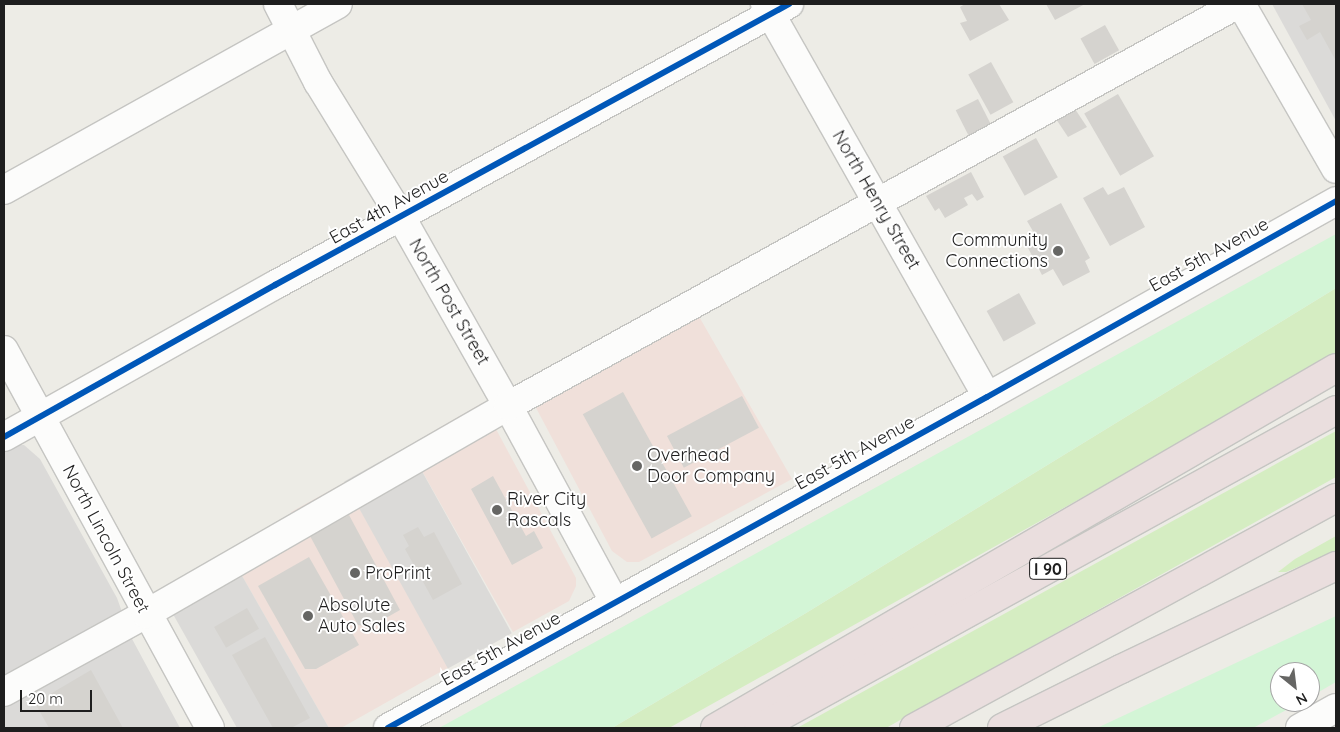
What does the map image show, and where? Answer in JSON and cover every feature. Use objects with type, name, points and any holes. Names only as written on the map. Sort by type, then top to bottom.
[{"type":"highway","points":[[715,728],[1336,368]]},
{"type":"highway","name":"I 90","points":[[759,728],[1336,410]]},
{"type":"highway","points":[[914,728],[1336,498]]},
{"type":"highway","points":[[1002,728],[1336,566]]},
{"type":"street","name":"North Post Street","points":[[278,4],[318,82],[401,217],[508,406],[615,602]]},
{"type":"street","points":[[4,190],[338,4]]},
{"type":"street","points":[[4,692],[146,614],[508,406],[1239,4],[1336,169]]},
{"type":"street","name":"North Henry Street","points":[[775,7],[878,202],[987,397]]},
{"type":"street","name":"East 4th Avenue","points":[[4,436],[401,217],[775,7]]},
{"type":"street","name":"East 5th Avenue","points":[[388,728],[987,397],[1336,201]]},
{"type":"street","name":"North Lincoln Street","points":[[4,350],[146,614],[210,728]]},
{"type":"street","points":[[1300,728],[1336,708]]},
{"type":"shaded area","points":[[1272,4],[1336,4],[1336,121]]},
{"type":"shaded area","points":[[697,313],[792,479],[639,562],[627,562],[612,551],[534,404]]},
{"type":"shaded area","points":[[482,403],[576,578],[576,586],[569,601],[513,632],[408,446]]},
{"type":"shaded area","points":[[16,445],[24,445],[40,459],[117,598],[131,637],[180,728],[4,728],[4,452]]},
{"type":"shaded area","points":[[408,446],[512,633],[448,669],[344,481]]},
{"type":"shaded area","points":[[345,482],[449,667],[341,728],[329,728],[229,553],[293,516],[291,512]]},
{"type":"shaded area","points":[[229,553],[329,728],[237,728],[160,591]]},
{"type":"green space","points":[[1336,234],[1336,288],[806,613],[612,728],[439,728]]},
{"type":"green space","points":[[1336,288],[1336,353],[1311,370],[669,728],[612,728],[806,613]]},
{"type":"green space","points":[[1336,431],[1336,477],[886,728],[797,728]]},
{"type":"green space","points":[[1336,536],[1336,551],[1286,572],[1278,572],[1295,559]]},
{"type":"green space","points":[[1336,616],[1336,682],[1320,691],[1320,662],[1270,662],[1270,712],[1283,712],[1253,728],[1097,728]]},
{"type":"building","points":[[965,4],[999,4],[1009,20],[970,41],[960,23],[967,21],[960,7]]},
{"type":"building","points":[[1046,4],[1085,4],[1055,20]]},
{"type":"building","points":[[1302,4],[1336,4],[1336,61],[1320,32],[1307,40],[1299,26],[1311,20]]},
{"type":"building","points":[[1105,25],[1119,50],[1095,64],[1081,39]]},
{"type":"building","points":[[991,62],[1013,102],[991,115],[968,75]]},
{"type":"building","points":[[1118,94],[1154,156],[1120,176],[1084,114]]},
{"type":"building","points":[[978,99],[991,124],[968,135],[956,110]]},
{"type":"building","points":[[1075,109],[1087,127],[1068,137],[1056,119]]},
{"type":"building","points":[[1036,138],[1058,177],[1025,196],[1003,156]]},
{"type":"building","points":[[971,172],[984,197],[977,201],[972,194],[964,198],[968,205],[945,218],[939,208],[935,211],[926,196]]},
{"type":"building","points":[[1103,187],[1108,195],[1124,187],[1145,227],[1110,246],[1083,198]]},
{"type":"building","name":"Community Connections","points":[[1061,203],[1090,258],[1085,261],[1090,272],[1063,286],[1053,269],[1042,275],[1026,244],[1037,238],[1027,221]]},
{"type":"building","points":[[1019,293],[1036,324],[1004,342],[987,311]]},
{"type":"building","name":"Overhead Door Company","points":[[623,392],[692,516],[652,538],[583,414]]},
{"type":"building","points":[[742,396],[759,428],[684,468],[667,436]]},
{"type":"building","name":"River City Rascals","points":[[493,476],[526,536],[534,531],[543,548],[512,565],[471,489]]},
{"type":"building","name":"ProPrint","points":[[349,515],[400,610],[370,627],[358,625],[310,536]]},
{"type":"building","points":[[418,527],[424,537],[434,532],[462,584],[433,600],[405,549],[409,546],[403,535]]},
{"type":"building","name":"Absolute Auto Sales","points":[[309,557],[359,645],[316,669],[305,669],[258,586]]},
{"type":"building","points":[[247,608],[259,629],[226,648],[214,627]]},
{"type":"building","points":[[265,637],[310,718],[291,728],[273,728],[232,655]]},
{"type":"building","points":[[91,670],[123,728],[49,728],[35,703]]},
{"type":"cycle path","points":[[4,437],[275,285],[789,4]]},
{"type":"cycle path","points":[[388,728],[987,397],[1336,201]]},
{"type":"place","name":"Community Connections","points":[[1058,251]]},
{"type":"place","name":"Overhead Door Company","points":[[637,466]]},
{"type":"place","name":"River City Rascals","points":[[497,510]]},
{"type":"place","name":"ProPrint","points":[[355,573]]},
{"type":"place","name":"Absolute Auto Sales","points":[[308,616]]}]
